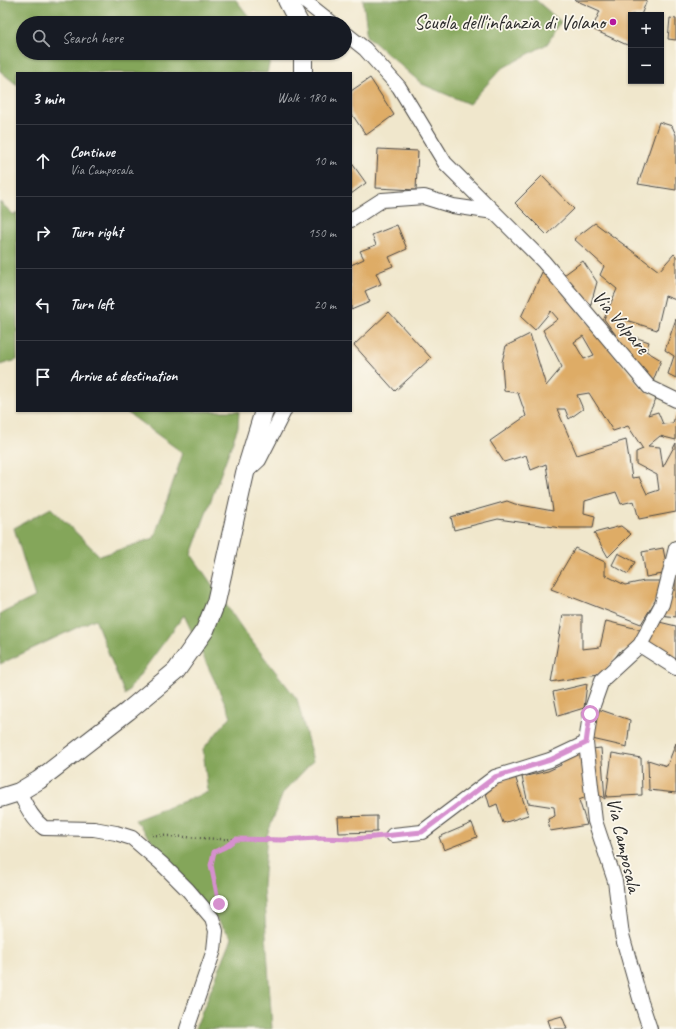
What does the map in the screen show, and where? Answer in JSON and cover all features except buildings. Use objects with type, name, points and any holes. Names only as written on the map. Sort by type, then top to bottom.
[{"type":"street","points":[[287,0],[295,16]]},
{"type":"street","points":[[303,0],[323,16]]},
{"type":"street","name":"Via Volpare","points":[[352,39],[364,49],[399,87],[445,163],[543,261],[649,387],[676,400]]},
{"type":"street","points":[[303,60],[303,72]]},
{"type":"street","points":[[352,219],[382,200],[417,197],[424,197],[453,206],[494,212]]},
{"type":"street","points":[[0,798],[19,792],[39,780],[128,711],[176,671],[205,630],[216,602],[245,473],[264,412]]},
{"type":"street","points":[[245,473],[259,460],[283,412]]},
{"type":"street","name":"Via Camposala","points":[[650,1029],[622,935],[615,881],[595,821],[586,743],[590,714],[602,680],[640,646],[662,604],[676,548]]},
{"type":"street","points":[[640,646],[676,668]]},
{"type":"street","points":[[393,835],[422,832],[495,777],[550,760],[586,743]]},
{"type":"street","points":[[19,792],[28,811],[38,824],[44,828],[94,829],[132,838],[161,863],[188,890],[212,918],[216,931],[214,950],[187,1029]]},
{"type":"path","points":[[132,838],[140,834],[282,840],[317,838],[355,839],[393,835]]},
{"type":"path","points":[[219,904],[211,865],[214,852],[225,847],[236,839]]},
{"type":"green space","points":[[0,0],[236,0],[249,16],[16,16],[16,60],[270,60],[267,72],[16,72],[16,84],[0,71]]},
{"type":"green space","points":[[363,0],[536,0],[561,22],[547,44],[501,69],[469,104],[422,84],[368,37]]},
{"type":"green space","points":[[0,202],[14,215],[16,213],[16,360],[0,365]]},
{"type":"green space","points":[[126,412],[239,412],[238,427],[191,554],[246,634],[297,699],[313,761],[283,793],[267,835],[263,885],[272,1029],[195,1029],[232,938],[135,820],[208,792],[203,749],[231,716],[184,615],[125,695],[95,619],[0,664],[0,614],[35,597],[14,528],[51,508],[100,556],[154,538],[183,453]]},
{"type":"place","name":"Scuola dell'infanzia di Volano","points":[[613,22]]},
{"type":"route","points":[[219,904],[211,865],[214,852],[225,847],[236,839],[355,839],[422,832],[495,777],[550,760],[586,743],[590,714]]}]
